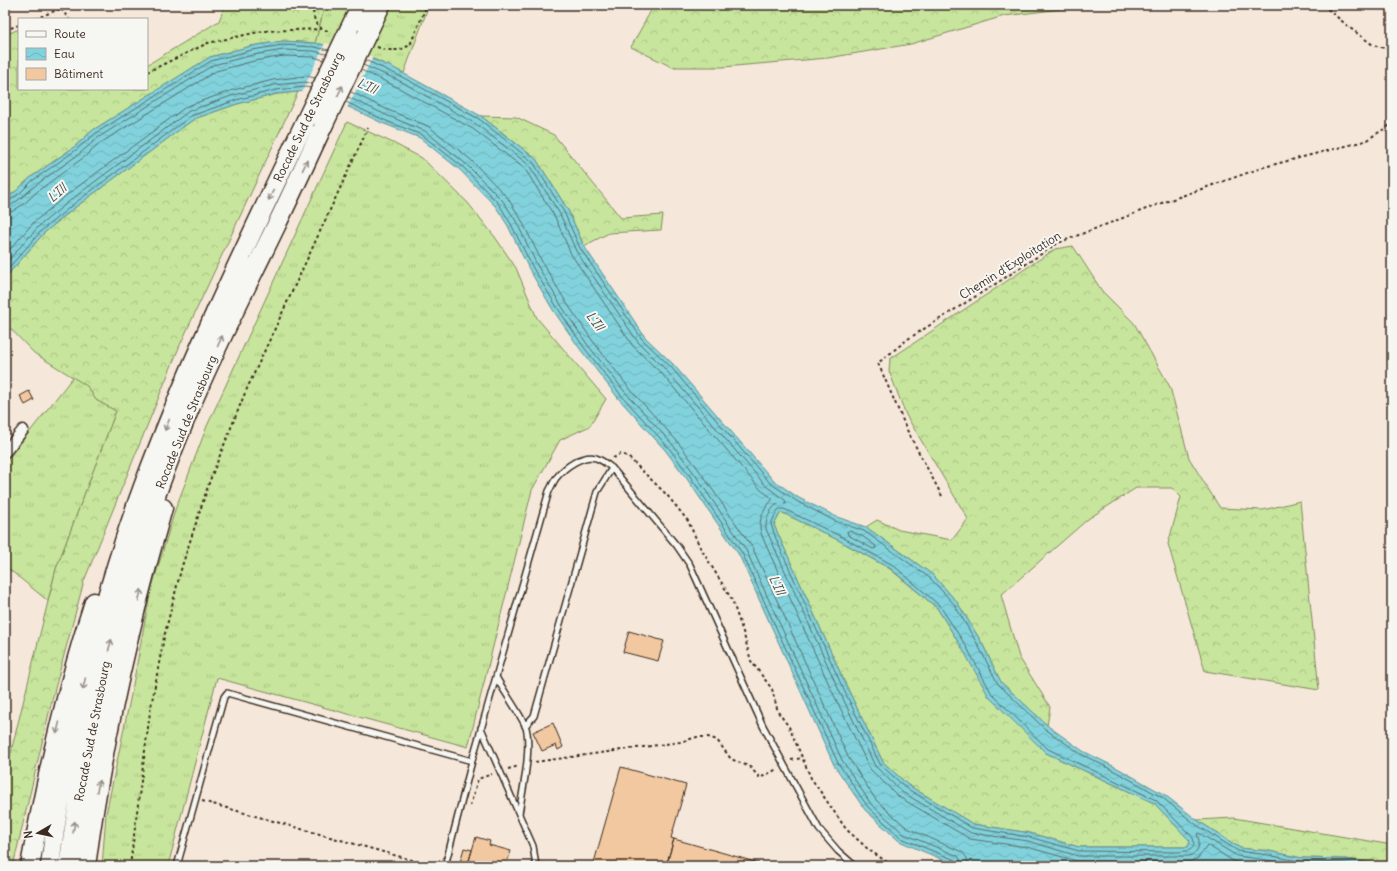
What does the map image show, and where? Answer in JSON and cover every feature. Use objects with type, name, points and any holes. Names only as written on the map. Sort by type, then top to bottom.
[{"type":"highway","name":"Rocade Sud de Strasbourg","points":[[50,866],[75,724],[91,656],[122,548],[143,486],[168,422],[211,321],[361,5]]},
{"type":"highway","name":"Rocade Sud de Strasbourg","points":[[68,866],[78,800],[105,664],[143,532],[166,467],[192,402],[226,327],[381,5]]},
{"type":"highway","points":[[86,866],[92,818],[118,686],[152,547],[165,503],[189,436],[192,402]]},
{"type":"highway","points":[[32,866],[38,822],[57,733],[78,649],[113,545],[143,486]]},
{"type":"street","points":[[5,452],[23,430]]},
{"type":"lane","points":[[445,866],[472,761],[549,491],[557,477],[570,465],[584,458],[594,457],[612,468],[677,546],[690,565],[763,726],[818,829],[838,851],[855,866]]},
{"type":"lane","points":[[525,726],[534,716],[597,492],[612,468]]},
{"type":"lane","points":[[496,677],[525,726],[527,737],[527,764],[519,815]]},
{"type":"lane","points":[[177,866],[224,697],[227,693],[472,761]]},
{"type":"lane","points":[[482,728],[533,846],[536,866]]},
{"type":"path","points":[[37,18],[69,5]]},
{"type":"path","points":[[148,72],[208,43],[263,31],[322,29],[316,23],[313,15],[314,5]]},
{"type":"path","points":[[1323,5],[1373,45],[1392,50]]},
{"type":"path","points":[[61,9],[69,18]]},
{"type":"path","points":[[5,30],[18,25]]},
{"type":"path","name":"Chemin d'Exploitation","points":[[942,496],[907,430],[878,363],[908,339],[1058,243],[1159,204],[1264,167],[1365,142],[1392,124]]},
{"type":"path","points":[[130,866],[150,712],[164,636],[182,566],[208,487],[244,393],[368,128]]},
{"type":"path","points":[[604,462],[620,454],[627,456],[667,495],[688,521],[700,547],[732,600],[744,635],[750,661],[772,689],[778,712],[789,727],[811,778],[846,830],[869,850],[887,862],[887,866]]},
{"type":"path","points":[[470,808],[478,779],[542,760],[680,742],[697,737],[708,737],[717,740],[731,759],[750,767],[760,778],[790,761],[802,758]]},
{"type":"path","points":[[195,799],[434,866]]},
{"type":"green space","points":[[225,5],[325,5],[315,43],[283,41],[251,46],[210,57],[93,130],[74,147],[30,178],[5,199],[5,35],[18,29],[18,90],[148,90],[148,64],[219,21]]},
{"type":"green space","points":[[325,5],[429,5],[404,73],[376,60],[348,50],[315,43]]},
{"type":"green space","points":[[654,5],[1095,5],[1004,16],[911,44],[828,58],[723,67],[672,67],[631,47]]},
{"type":"green space","points":[[298,92],[180,345],[84,581],[53,696],[13,866],[5,866],[5,776],[56,569],[116,411],[96,400],[87,386],[34,353],[5,323],[5,278],[44,233],[77,206],[194,119],[237,104],[277,94]]},
{"type":"green space","points":[[481,116],[516,117],[554,135],[621,218],[663,215],[661,230],[609,233],[584,246],[568,210],[536,159]]},
{"type":"green space","points":[[347,122],[422,158],[468,203],[495,237],[516,268],[537,318],[606,399],[590,426],[560,440],[532,490],[468,747],[217,678],[168,866],[102,866],[106,814],[150,594],[175,510],[207,426]]},
{"type":"green space","points":[[1073,246],[1102,291],[1134,323],[1170,387],[1189,458],[1220,508],[1263,510],[1300,501],[1319,690],[1205,671],[1168,544],[1181,497],[1172,488],[1136,488],[1088,519],[1001,595],[1019,657],[1050,707],[1047,726],[1001,682],[982,643],[957,602],[933,575],[866,527],[877,520],[899,530],[952,540],[968,519],[906,415],[889,371],[890,359],[1055,249]]},
{"type":"green space","points":[[73,377],[88,386],[96,400],[116,411],[56,569],[48,601],[5,566],[5,463]]},
{"type":"green space","points":[[781,512],[840,541],[890,569],[937,608],[962,648],[1046,753],[1154,803],[1191,841],[1188,847],[1079,847],[1030,833],[973,824],[908,785],[883,762],[845,683],[774,525]]},
{"type":"green space","points":[[1234,818],[1392,845],[1392,866],[1345,859],[1302,858],[1269,851],[1240,848],[1197,820]]},
{"type":"water","name":"L'Ill","points":[[283,41],[315,43],[348,50],[392,67],[481,116],[536,159],[568,210],[584,246],[645,337],[673,364],[773,480],[799,498],[837,517],[866,527],[933,575],[957,602],[982,643],[1001,682],[1048,726],[1083,751],[1121,770],[1165,795],[1197,820],[1240,848],[1269,851],[1302,858],[1345,859],[1391,866],[957,866],[899,841],[865,810],[834,765],[739,555],[687,479],[665,450],[618,398],[580,349],[553,310],[529,269],[508,226],[496,207],[460,170],[420,138],[382,123],[351,108],[307,91],[277,94],[237,104],[194,119],[77,206],[44,233],[5,278],[5,199],[30,178],[74,147],[93,130],[210,57],[251,46]],"holes":[[[781,512],[840,541],[891,569],[937,608],[962,648],[989,697],[1046,753],[1154,803],[1190,841],[1188,847],[1079,847],[1030,833],[973,824],[908,785],[883,762],[845,683],[774,525]]]},
{"type":"pier","points":[[325,43],[349,48],[373,57],[347,108],[306,93],[301,94]]},
{"type":"building","points":[[29,391],[34,400],[25,405],[20,396]]},
{"type":"building","points":[[629,631],[664,641],[658,661],[623,652]]},
{"type":"building","points":[[553,723],[563,747],[558,750],[556,745],[542,751],[533,732]]},
{"type":"building","points":[[621,767],[686,785],[671,838],[674,839],[666,866],[593,866]]},
{"type":"building","points":[[476,837],[490,841],[489,845],[511,851],[506,866],[476,866],[468,864]]},
{"type":"building","points":[[674,839],[759,863],[758,866],[666,866]]},
{"type":"building","points":[[464,848],[472,850],[468,864],[476,866],[459,866]]},
{"type":"building","points":[[902,862],[907,863],[906,866],[901,866]]}]
